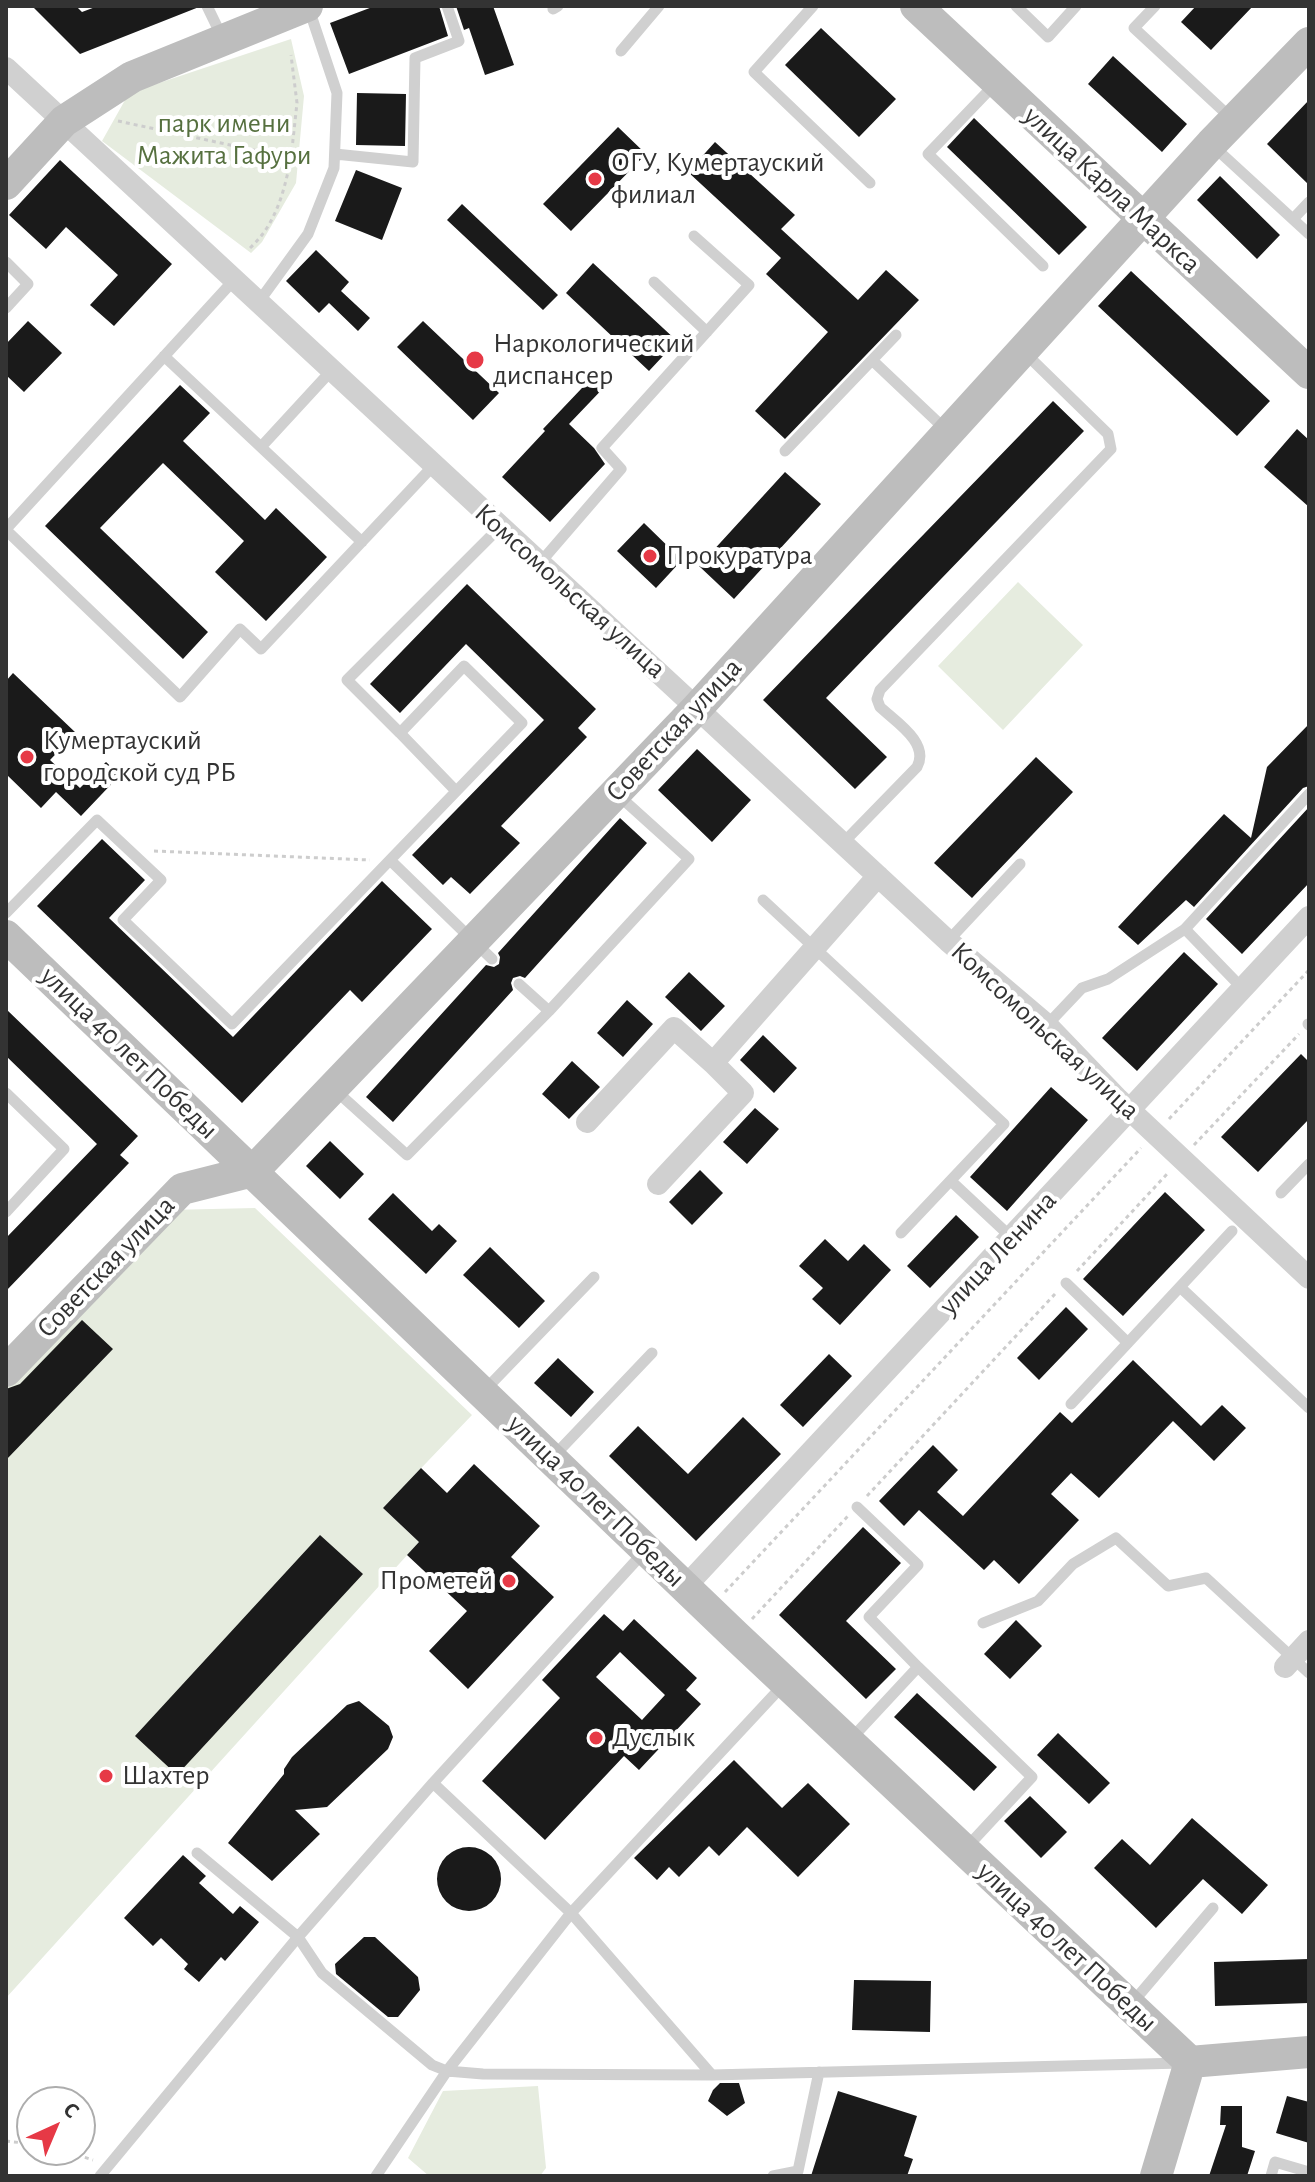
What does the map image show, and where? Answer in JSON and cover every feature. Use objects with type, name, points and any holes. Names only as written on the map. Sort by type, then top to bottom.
[{"type":"street","points":[[6,184],[64,121],[132,77],[308,6]]},
{"type":"street","name":"улица Карла Маркса","points":[[916,6],[1309,373]]},
{"type":"street","name":"Советская улица","points":[[6,1371],[182,1189],[253,1171],[333,1088],[482,950],[616,792],[950,433],[1211,144],[1308,45]]},
{"type":"street","name":"Комсомольская улица","points":[[6,68],[948,941],[1047,1025],[1131,1111],[1309,1278]]},
{"type":"street","points":[[713,1063],[878,876]]},
{"type":"street","name":"улица Ленина","points":[[685,1587],[1309,917]]},
{"type":"street","name":"улица 40 лет Победы","points":[[6,936],[736,1636],[1190,2062]]},
{"type":"street","points":[[587,1122],[674,1028],[743,1093],[658,1184]]},
{"type":"street","points":[[1296,1666],[1309,1641]]},
{"type":"street","points":[[1156,2176],[1190,2062],[1309,2052]]},
{"type":"lane","points":[[207,6],[224,41]]},
{"type":"lane","points":[[258,303],[308,234],[334,168],[337,93],[308,6]]},
{"type":"lane","points":[[335,154],[413,162],[415,58],[459,41],[447,6]]},
{"type":"lane","points":[[621,51],[659,6]]},
{"type":"lane","points":[[813,6],[754,72],[870,183]]},
{"type":"lane","points":[[1016,6],[1048,37],[1076,6]]},
{"type":"lane","points":[[1155,6],[1134,28],[1234,121]]},
{"type":"lane","points":[[996,82],[928,154],[1043,266]]},
{"type":"lane","points":[[1211,144],[1309,234]]},
{"type":"lane","points":[[1293,219],[1309,202]]},
{"type":"lane","points":[[539,564],[621,469],[602,448],[749,285],[694,236]]},
{"type":"lane","points":[[6,262],[28,284],[6,308]]},
{"type":"lane","points":[[234,280],[6,530],[180,697],[240,629],[261,649],[433,466]]},
{"type":"lane","points":[[654,282],[707,332]]},
{"type":"lane","points":[[785,451],[896,335]]},
{"type":"lane","points":[[843,843],[917,767],[921,759],[920,747],[880,707],[877,699],[880,690],[1111,449],[1108,434],[1022,351]]},
{"type":"lane","points":[[164,356],[362,542]]},
{"type":"lane","points":[[872,360],[950,433]]},
{"type":"lane","points":[[261,447],[331,371]]},
{"type":"lane","points":[[456,791],[347,680],[499,528]]},
{"type":"lane","points":[[6,913],[97,820],[161,880],[123,920],[232,1024],[522,723],[464,666],[400,733]]},
{"type":"lane","points":[[333,1088],[407,1155],[549,1011],[689,859],[616,792]]},
{"type":"lane","points":[[1047,1025],[1082,988],[1108,979],[1185,929],[1309,794]]},
{"type":"lane","points":[[390,860],[482,950]]},
{"type":"lane","points":[[948,941],[1020,864]]},
{"type":"lane","points":[[763,900],[1004,1124],[901,1233]]},
{"type":"lane","points":[[1185,929],[1242,988]]},
{"type":"lane","points":[[519,984],[549,1011]]},
{"type":"lane","points":[[6,1093],[64,1149],[6,1212]]},
{"type":"lane","points":[[1281,1193],[1309,1164]]},
{"type":"lane","points":[[951,1181],[1012,1238]]},
{"type":"lane","points":[[1071,1404],[1232,1231]]},
{"type":"lane","points":[[482,1392],[594,1277]]},
{"type":"lane","points":[[1066,1283],[1128,1343]]},
{"type":"lane","points":[[1180,1287],[1309,1408]]},
{"type":"lane","points":[[551,1458],[652,1353]]},
{"type":"lane","points":[[857,1507],[918,1565],[869,1617],[1032,1777],[964,1850]]},
{"type":"lane","points":[[983,1623],[1038,1601],[1073,1564],[1116,1538],[1168,1586],[1206,1578],[1296,1666]]},
{"type":"lane","points":[[100,2176],[298,1937],[646,1549]]},
{"type":"lane","points":[[848,1742],[918,1667]]},
{"type":"lane","points":[[376,2176],[447,2071],[571,1913],[785,1682]]},
{"type":"lane","points":[[433,1783],[571,1913],[712,2075]]},
{"type":"lane","points":[[197,1853],[298,1937],[322,1973],[432,2065],[447,2071],[483,2074],[712,2075],[1190,2062]]},
{"type":"lane","points":[[1130,2005],[1213,1908]]},
{"type":"lane","points":[[773,2176],[798,2171],[819,2072]]},
{"type":"lane","points":[[1271,2176],[1275,2162],[1309,2172]]},
{"type":"path","points":[[250,248],[260,239],[282,201],[297,103],[291,55]]},
{"type":"path","points":[[118,121],[291,158]]},
{"type":"path","points":[[129,850],[390,860]]},
{"type":"path","points":[[709,1609],[1309,970]]},
{"type":"path","points":[[736,1636],[1308,1025]]},
{"type":"path","points":[[96,2161],[109,2165]]},
{"type":"green space","name":"парк имени Мажита Гафури","points":[[291,39],[304,96],[296,183],[262,242],[251,253],[102,141],[129,93]]},
{"type":"green space","points":[[1018,582],[1083,645],[1003,730],[938,666]]},
{"type":"green space","name":"Шахтер","points":[[255,1208],[472,1415],[383,1508],[419,1542],[6,1998],[6,1381],[169,1210]]},
{"type":"green space","points":[[538,2086],[546,2168],[540,2176],[429,2176],[408,2158],[443,2091]]},
{"type":"building","points":[[32,6],[76,6],[82,12],[98,6],[199,7],[80,54]]},
{"type":"building","points":[[375,6],[439,6],[448,36],[349,74],[330,23]]},
{"type":"building","points":[[456,6],[493,6],[514,65],[485,75],[469,28],[464,30]]},
{"type":"building","points":[[1196,6],[1253,6],[1211,50],[1181,22]]},
{"type":"building","points":[[821,28],[896,99],[859,137],[785,65]]},
{"type":"building","points":[[1113,56],[1187,124],[1162,152],[1088,84]]},
{"type":"building","points":[[357,93],[406,94],[405,146],[356,145]]},
{"type":"building","points":[[1309,100],[1309,185],[1267,144]]},
{"type":"building","points":[[974,118],[1087,227],[1059,255],[947,147]]},
{"type":"building","name":"ОГУ, Кумертауский филиал","points":[[618,127],[646,154],[571,231],[543,204]]},
{"type":"building","points":[[715,142],[795,215],[781,229],[858,300],[886,270],[919,300],[785,439],[755,411],[828,332],[766,274],[781,258],[688,172]]},
{"type":"building","points":[[60,160],[172,264],[114,326],[90,305],[118,275],[66,227],[46,249],[9,215]]},
{"type":"building","points":[[356,170],[402,188],[382,240],[335,221]]},
{"type":"building","points":[[1220,176],[1280,235],[1257,259],[1197,200]]},
{"type":"building","points":[[462,204],[558,295],[543,310],[447,220]]},
{"type":"building","points":[[316,250],[349,282],[341,291],[370,318],[358,331],[329,303],[319,313],[286,281]]},
{"type":"building","points":[[593,263],[677,341],[649,371],[566,293]]},
{"type":"building","points":[[1131,271],[1270,401],[1237,436],[1098,306]]},
{"type":"building","points":[[28,321],[62,353],[24,392],[6,375],[6,344]]},
{"type":"building","points":[[423,321],[499,393],[473,420],[397,347]]},
{"type":"building","points":[[601,368],[612,379],[569,424],[594,448],[605,464],[550,522],[502,477]]},
{"type":"building","points":[[180,385],[210,413],[183,441],[265,520],[276,508],[327,557],[266,621],[215,572],[244,541],[163,463],[100,528],[208,632],[183,659],[45,526]]},
{"type":"building","points":[[1053,401],[1084,431],[826,698],[887,757],[855,789],[763,700]]},
{"type":"building","points":[[1297,429],[1309,440],[1309,507],[1264,467]]},
{"type":"building","points":[[785,472],[821,504],[734,599],[699,566]]},
{"type":"building","name":"Прокуратура","points":[[644,523],[682,560],[656,588],[617,551]]},
{"type":"building","points":[[467,584],[596,709],[578,728],[587,737],[501,826],[520,843],[470,894],[451,877],[443,885],[412,855],[544,720],[466,644],[400,713],[370,684]]},
{"type":"building","points":[[13,673],[76,733],[50,760],[80,788],[106,762],[120,775],[81,816],[56,792],[41,808],[6,774],[6,681]]},
{"type":"building","points":[[1309,724],[1309,786],[1303,788],[1194,907],[1186,900],[1138,945],[1118,927],[1224,814],[1251,838],[1267,767]]},
{"type":"building","points":[[697,749],[751,800],[712,842],[658,790]]},
{"type":"building","points":[[1036,757],[1073,792],[972,898],[934,863]]},
{"type":"building","points":[[1309,807],[1309,883],[1242,954],[1206,919]]},
{"type":"building","points":[[620,818],[647,843],[525,978],[513,978],[513,990],[393,1122],[366,1097],[486,965],[494,967],[499,964],[498,953]]},
{"type":"building","points":[[102,839],[145,880],[109,918],[233,1037],[382,881],[432,929],[362,1002],[350,990],[242,1103],[37,906]]},
{"type":"building","points":[[1184,952],[1218,984],[1137,1071],[1102,1038]]},
{"type":"building","points":[[689,972],[725,1006],[701,1031],[665,997]]},
{"type":"building","points":[[627,1000],[653,1024],[623,1057],[597,1033]]},
{"type":"building","points":[[6,1009],[138,1136],[120,1155],[129,1163],[6,1291],[6,1238],[97,1144],[6,1056]]},
{"type":"building","points":[[763,1035],[797,1068],[774,1093],[740,1060]]},
{"type":"building","points":[[1301,1054],[1309,1062],[1309,1119],[1258,1172],[1221,1137]]},
{"type":"building","points":[[572,1061],[600,1087],[569,1119],[542,1094]]},
{"type":"building","points":[[1051,1087],[1088,1120],[1007,1211],[970,1177]]},
{"type":"building","points":[[755,1108],[779,1129],[747,1164],[723,1142]]},
{"type":"building","points":[[330,1141],[364,1174],[340,1199],[306,1166]]},
{"type":"building","points":[[700,1170],[723,1193],[692,1225],[669,1202]]},
{"type":"building","points":[[1165,1192],[1205,1230],[1123,1316],[1083,1279]]},
{"type":"building","points":[[393,1193],[432,1231],[439,1224],[457,1241],[426,1274],[368,1219]]},
{"type":"building","points":[[956,1215],[979,1237],[930,1288],[907,1266]]},
{"type":"building","points":[[825,1239],[848,1261],[864,1244],[891,1270],[840,1325],[812,1299],[823,1288],[799,1266]]},
{"type":"building","points":[[490,1247],[545,1301],[519,1328],[463,1275]]},
{"type":"building","points":[[1066,1307],[1088,1329],[1039,1380],[1017,1358]]},
{"type":"building","points":[[82,1320],[113,1349],[6,1460],[6,1389],[20,1384]]},
{"type":"building","points":[[829,1354],[852,1376],[803,1427],[780,1405]]},
{"type":"building","points":[[558,1358],[594,1392],[571,1417],[534,1383]]},
{"type":"building","points":[[1133,1360],[1201,1426],[1222,1405],[1246,1428],[1214,1461],[1173,1421],[1099,1498],[1071,1473],[1051,1494],[1079,1520],[1019,1584],[994,1560],[984,1570],[919,1510],[904,1526],[879,1501],[933,1445],[958,1470],[937,1492],[963,1516],[1060,1412],[1072,1423]]},
{"type":"building","points":[[743,1417],[781,1454],[696,1541],[609,1456],[638,1426],[688,1474]]},
{"type":"building","points":[[474,1464],[540,1526],[511,1557],[554,1597],[468,1689],[429,1651],[467,1611],[407,1555],[419,1542],[383,1508],[421,1468],[447,1493]]},
{"type":"building","points":[[863,1527],[901,1563],[846,1621],[896,1669],[866,1699],[779,1615]]},
{"type":"building","points":[[320,1535],[363,1574],[177,1775],[135,1736]]},
{"type":"building","name":"Дуслык","points":[[604,1614],[623,1631],[634,1619],[697,1678],[686,1690],[701,1704],[639,1770],[624,1756],[545,1840],[482,1781],[560,1698],[542,1680]],"holes":[[[620,1652],[665,1695],[642,1720],[596,1677]]]},
{"type":"building","points":[[1016,1620],[1042,1646],[1010,1679],[984,1654]]},
{"type":"building","points":[[917,1693],[997,1767],[974,1791],[894,1717]]},
{"type":"building","points":[[359,1701],[389,1726],[393,1737],[388,1749],[327,1807],[295,1810],[320,1834],[272,1881],[228,1843],[284,1774],[292,1757],[347,1705]]},
{"type":"building","points":[[1058,1733],[1110,1783],[1089,1804],[1037,1755]]},
{"type":"building","points":[[734,1760],[782,1808],[808,1783],[850,1824],[798,1877],[747,1827],[719,1856],[709,1846],[679,1877],[669,1867],[657,1880],[634,1858]]},
{"type":"building","points":[[1030,1796],[1067,1832],[1041,1858],[1004,1821]]},
{"type":"building","points":[[1192,1818],[1268,1885],[1242,1914],[1203,1879],[1156,1928],[1094,1868],[1122,1839],[1150,1865]]},
{"type":"building","points":[[469,1847],[487,1853],[495,1861],[501,1879],[495,1897],[487,1905],[469,1911],[451,1905],[443,1897],[437,1879],[443,1861],[451,1853]]},
{"type":"building","points":[[183,1855],[206,1876],[199,1883],[233,1914],[240,1906],[259,1922],[225,1961],[221,1957],[199,1982],[184,1969],[188,1964],[161,1938],[153,1946],[124,1918]]},
{"type":"building","points":[[364,1937],[375,1937],[418,1977],[420,1990],[398,2017],[388,2017],[336,1974],[335,1964]]},
{"type":"building","points":[[1309,1959],[1309,2003],[1215,2006],[1214,1962]]},
{"type":"building","points":[[854,1980],[931,1981],[930,2032],[852,2030]]},
{"type":"building","points":[[720,2083],[739,2083],[745,2103],[727,2116],[708,2101]]},
{"type":"building","points":[[838,2091],[917,2116],[904,2156],[913,2159],[907,2176],[811,2176]]},
{"type":"building","points":[[1287,2096],[1309,2102],[1309,2143],[1276,2133]]},
{"type":"building","points":[[1221,2106],[1242,2106],[1242,2147],[1255,2151],[1247,2176],[1209,2176],[1226,2125],[1220,2125]]},
{"type":"place","name":"ОГУ, Кумертауский филиал","points":[[595,179]]},
{"type":"place","name":"Наркологический диспансер","points":[[475,360]]},
{"type":"place","name":"Прокуратура","points":[[650,556]]},
{"type":"place","name":"Кумертауский городской суд РБ","points":[[27,757]]},
{"type":"place","name":"Прометей","points":[[509,1581]]},
{"type":"place","name":"Дуслык","points":[[596,1738]]},
{"type":"place","name":"Шахтер","points":[[106,1776]]}]
